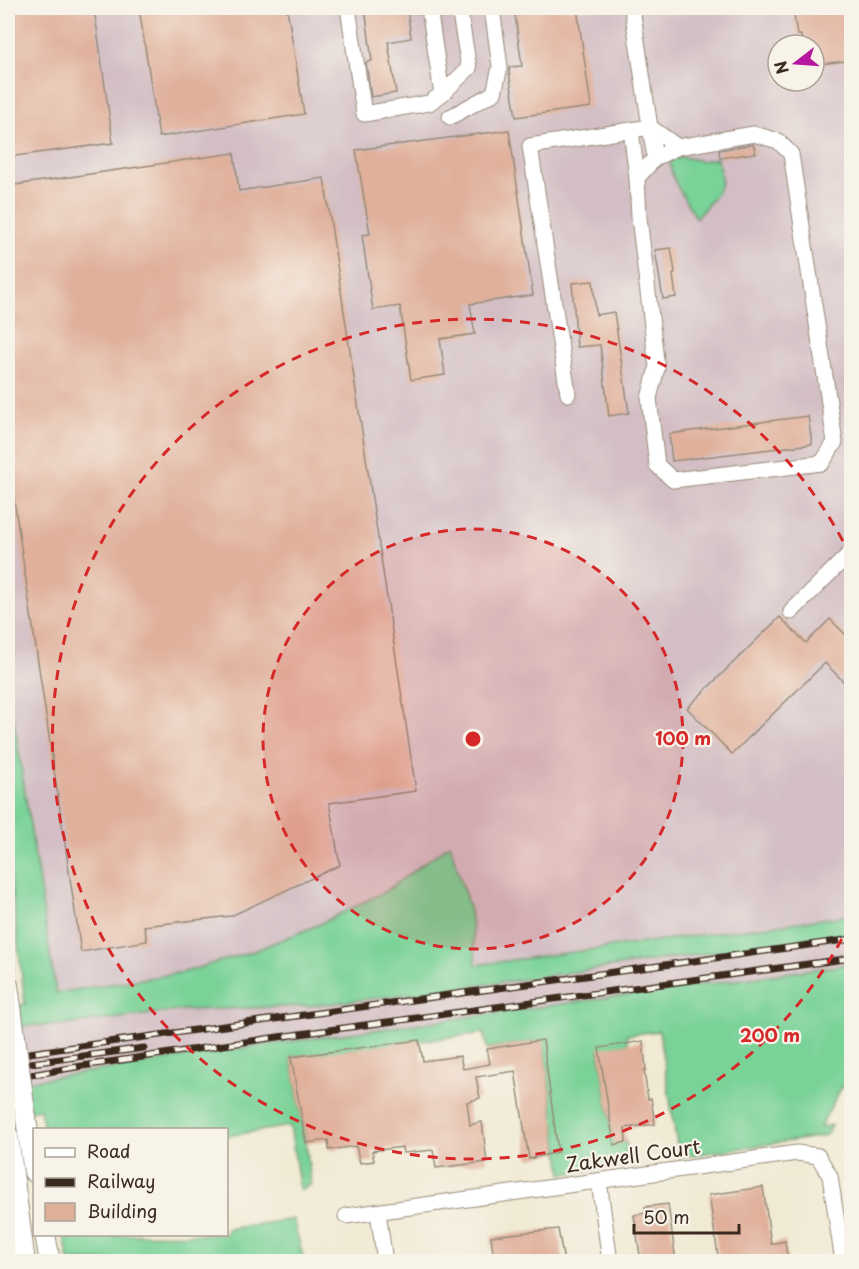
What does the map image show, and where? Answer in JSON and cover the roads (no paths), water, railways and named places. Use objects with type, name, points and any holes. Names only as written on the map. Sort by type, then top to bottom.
[{"type":"main road","points":[[12,978],[10,1007],[33,1165]]},
{"type":"main road","points":[[8,1136],[25,1262]]},
{"type":"main road","points":[[45,1236],[50,1262]]},
{"type":"street","points":[[348,8],[364,114],[429,103],[469,68],[459,8]]},
{"type":"street","points":[[429,8],[442,94]]},
{"type":"street","points":[[450,117],[494,93],[500,67],[492,8]]},
{"type":"street","points":[[632,8],[655,158]]},
{"type":"street","points":[[568,394],[530,146],[650,127],[678,147]]},
{"type":"street","points":[[632,130],[639,217],[657,368],[649,398],[657,465],[674,480],[822,463],[835,441],[791,154],[778,141],[754,134],[678,147],[655,158],[637,178]]},
{"type":"street","points":[[791,612],[852,551]]},
{"type":"street","name":"Zakwell Court","points":[[346,1216],[797,1153],[818,1156],[830,1176],[843,1262]]},
{"type":"street","points":[[599,1181],[610,1262]]},
{"type":"street","points":[[378,1212],[385,1262]]},
{"type":"railway","points":[[8,1056],[852,939]]},
{"type":"railway","points":[[8,1079],[278,1037],[852,958]]},
{"type":"railway","points":[[8,1066],[144,1048]]}]
